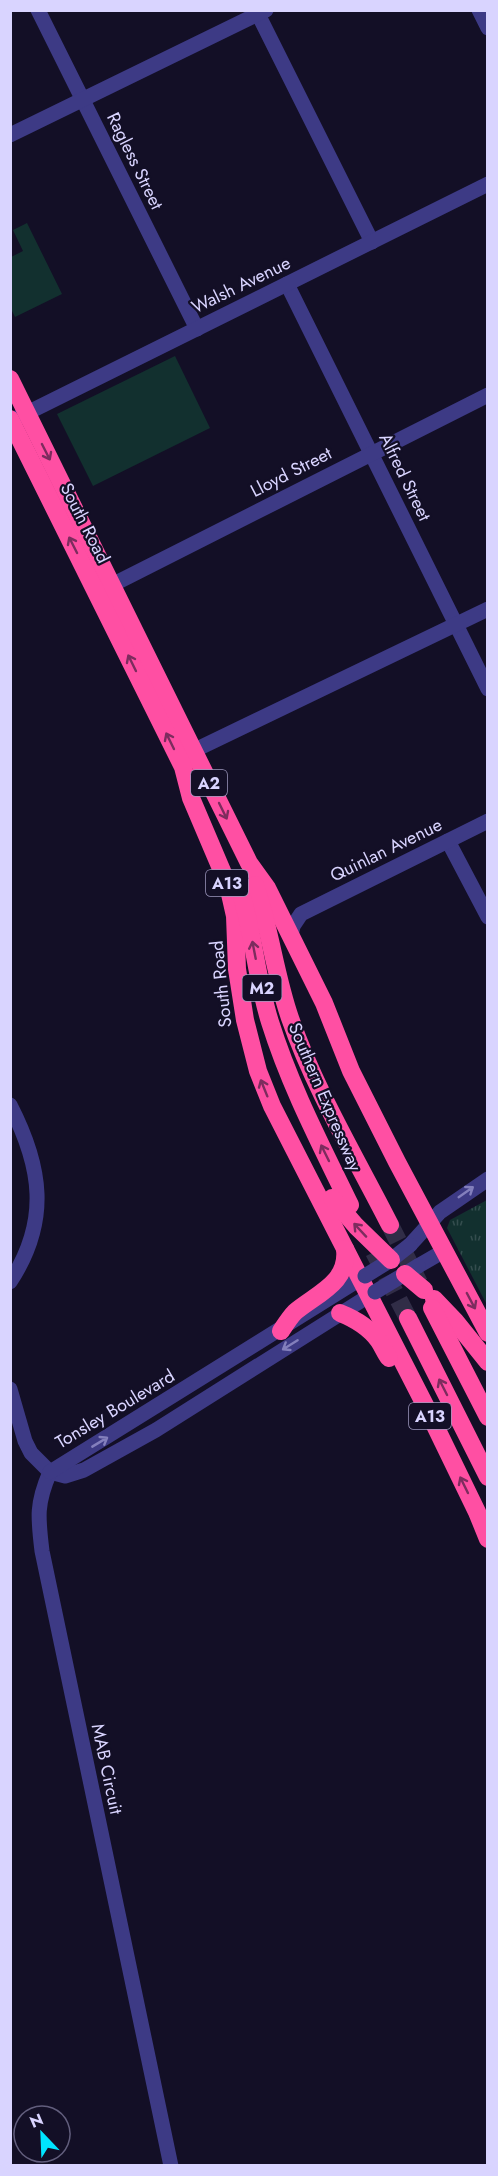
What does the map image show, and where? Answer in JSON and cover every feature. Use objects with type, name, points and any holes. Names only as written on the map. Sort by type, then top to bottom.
[{"type":"highway","name":"South Road","points":[[10,379],[16,418],[105,589],[194,751],[249,863],[261,878],[276,906],[324,1003],[348,1064],[444,1251],[480,1337]]},
{"type":"highway","name":"South Road","points":[[105,589],[183,767],[191,798],[217,855],[230,893],[235,916],[242,1006],[253,1057],[272,1106],[345,1249],[367,1286],[488,1539]]},
{"type":"highway","name":"Southern Expressway","points":[[183,767],[222,845],[237,883],[269,1020],[282,1058],[304,1110],[350,1205]]},
{"type":"highway","name":"Southern Expressway","points":[[249,863],[268,926],[284,997],[295,1033],[320,1088],[390,1225]]},
{"type":"highway","points":[[289,1141],[356,1226],[391,1260],[412,1270],[447,1312],[480,1337],[488,1362]]},
{"type":"highway","points":[[280,1330],[294,1313],[323,1293],[339,1276],[345,1261],[345,1249]]},
{"type":"highway","points":[[432,1308],[488,1417]]},
{"type":"highway","points":[[340,1313],[366,1328],[391,1359],[406,1368]]},
{"type":"highway","points":[[408,1317],[488,1477]]},
{"type":"street","name":"Ragless Street","points":[[38,10],[197,329]]},
{"type":"street","points":[[479,10],[488,28]]},
{"type":"street","points":[[10,135],[84,101],[260,12],[372,242]]},
{"type":"street","name":"Walsh Avenue","points":[[16,418],[488,184]]},
{"type":"street","name":"Alfred Street","points":[[287,284],[488,688]]},
{"type":"street","name":"Lloyd Street","points":[[105,589],[488,395]]},
{"type":"street","points":[[194,751],[488,609]]},
{"type":"street","name":"Quinlan Avenue","points":[[301,914],[488,821]]},
{"type":"street","points":[[448,841],[488,917]]},
{"type":"street","points":[[276,906],[285,912],[301,914],[293,926],[291,936]]},
{"type":"street","points":[[10,1105],[31,1152],[36,1176],[37,1201],[31,1239],[10,1282]]},
{"type":"street","name":"Tonsley Boulevard","points":[[50,1472],[65,1476],[84,1470],[156,1430],[340,1313],[446,1207],[488,1179]]},
{"type":"street","name":"Tonsley Boulevard","points":[[50,1472],[280,1330],[367,1286],[412,1270],[444,1251]]},
{"type":"street","points":[[10,1389],[25,1441],[31,1453],[50,1472]]},
{"type":"street","name":"MAB Circuit","points":[[50,1472],[42,1492],[38,1514],[42,1551],[171,2166]]},
{"type":"green space","points":[[27,223],[62,294],[15,317],[11,309],[11,257],[23,251],[13,230]]},
{"type":"green space","points":[[175,356],[210,428],[93,486],[57,414]]},
{"type":"green space","points":[[487,1200],[487,1305],[447,1228],[450,1220]]},
{"type":"tunnel","points":[[390,1225],[419,1283]]},
{"type":"tunnel","points":[[374,1252],[408,1318]]}]
